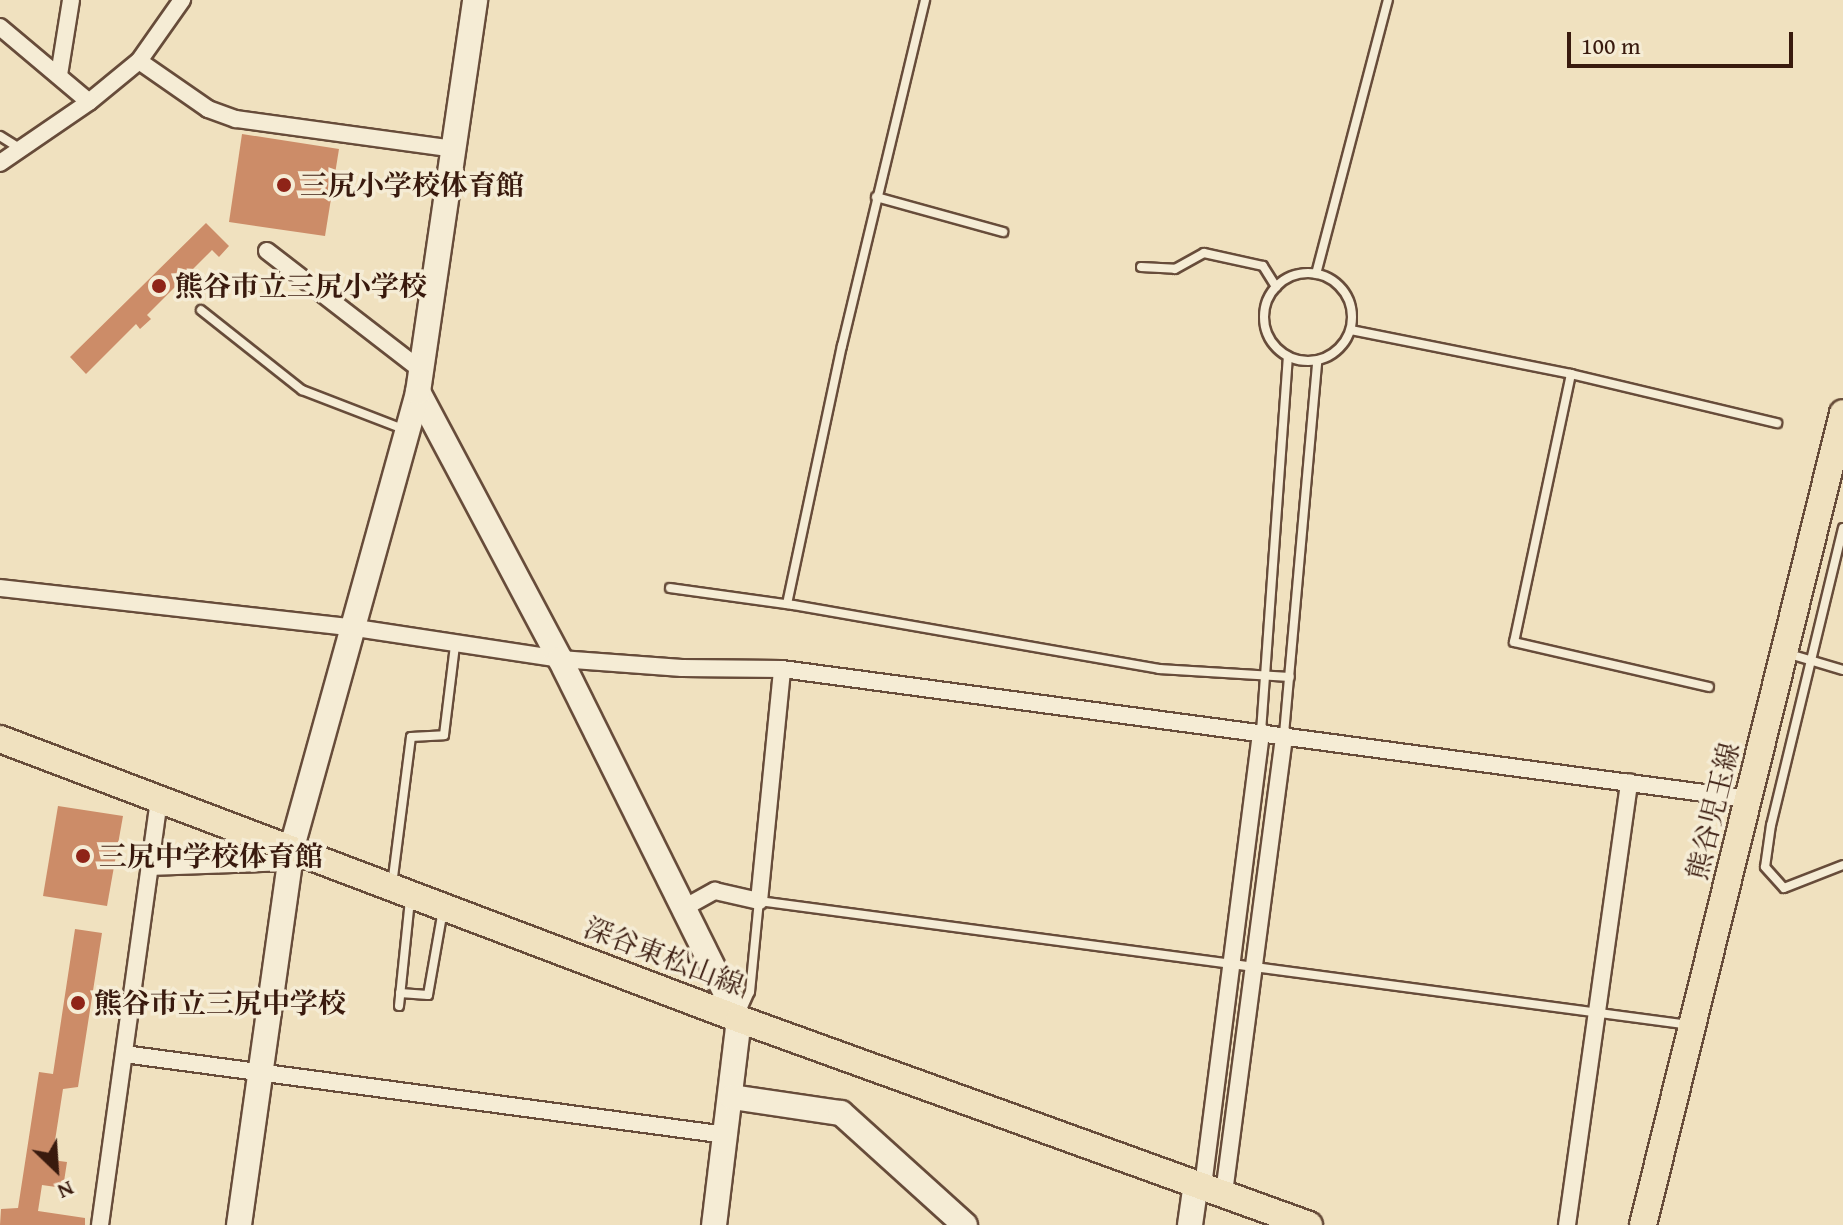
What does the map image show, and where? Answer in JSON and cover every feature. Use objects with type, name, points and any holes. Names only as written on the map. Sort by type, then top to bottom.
[{"type":"main road","name":"熊谷児玉線","points":[[1643,1225],[1749,799],[1799,657],[1843,413]]},
{"type":"main road","name":"深谷東松山線","points":[[0,739],[159,798],[291,854],[401,889],[739,1019],[1309,1225]]},
{"type":"street","points":[[59,75],[71,0]]},
{"type":"street","points":[[0,163],[89,102],[139,61],[182,0]]},
{"type":"street","points":[[239,1225],[291,854],[356,628],[420,382],[475,0]]},
{"type":"street","points":[[0,27],[89,102]]},
{"type":"street","points":[[139,61],[208,109],[236,119],[455,149]]},
{"type":"street","points":[[267,251],[420,382],[739,1019],[732,1097],[714,1225]]},
{"type":"street","points":[[0,588],[356,628],[560,659],[682,668],[782,669],[1749,799]]},
{"type":"street","points":[[682,909],[715,891],[759,901],[782,669]]},
{"type":"street","points":[[1208,1187],[1229,964],[1261,732]]},
{"type":"street","points":[[1190,1225],[1208,1187],[1253,967],[1284,735]]},
{"type":"street","points":[[1567,1225],[1629,782]]},
{"type":"street","points":[[100,1225],[159,798]]},
{"type":"street","points":[[149,867],[291,854]]},
{"type":"street","points":[[124,1054],[261,1070],[726,1135]]},
{"type":"street","points":[[732,1097],[841,1113],[965,1225]]},
{"type":"lane","points":[[787,604],[876,197],[925,0]]},
{"type":"lane","points":[[1316,274],[1388,0]]},
{"type":"lane","points":[[0,136],[22,149]]},
{"type":"lane","points":[[876,197],[1003,232]]},
{"type":"lane","points":[[1141,267],[1175,269],[1204,253],[1263,266],[1276,287]]},
{"type":"lane","points":[[1301,274],[1316,274],[1342,288],[1349,301],[1351,330],[1338,350],[1317,361],[1288,357],[1269,338],[1264,311],[1276,287],[1301,274]]},
{"type":"lane","points":[[201,310],[302,390],[408,431]]},
{"type":"lane","points":[[1351,330],[1571,374],[1777,423]]},
{"type":"lane","points":[[1261,732],[1288,357]]},
{"type":"lane","points":[[1284,735],[1317,361]]},
{"type":"lane","points":[[1571,374],[1514,642],[1709,687]]},
{"type":"lane","points":[[1843,528],[1799,657],[1765,867],[1784,888],[1843,865]]},
{"type":"lane","points":[[670,588],[787,604],[1159,669],[1290,677]]},
{"type":"lane","points":[[399,1006],[401,889],[411,737],[444,735],[455,645]]},
{"type":"lane","points":[[1799,657],[1843,670]]},
{"type":"lane","points":[[739,1019],[750,992],[759,901],[1693,1026]]},
{"type":"lane","points":[[400,993],[428,995],[444,906]]},
{"type":"building","name":"三尻小学校体育館","points":[[242,134],[339,149],[325,236],[229,222]]},
{"type":"building","name":"熊谷市立三尻小学校","points":[[206,223],[229,246],[219,257],[212,250],[147,315],[151,319],[140,329],[136,324],[86,374],[70,357]]},
{"type":"building","name":"三尻中学校体育館","points":[[58,806],[123,816],[107,906],[43,896]]},
{"type":"building","name":"熊谷市立三尻中学校","points":[[75,929],[102,933],[78,1087],[63,1089],[52,1160],[67,1162],[63,1188],[42,1185],[38,1211],[85,1218],[85,1225],[0,1225],[1,1209],[18,1208],[39,1072],[53,1074]]},
{"type":"place","name":"三尻小学校体育館","points":[[284,185]]},
{"type":"place","name":"熊谷市立三尻小学校","points":[[159,286]]},
{"type":"place","name":"三尻中学校体育館","points":[[83,856]]},
{"type":"place","name":"熊谷市立三尻中学校","points":[[78,1003]]}]
